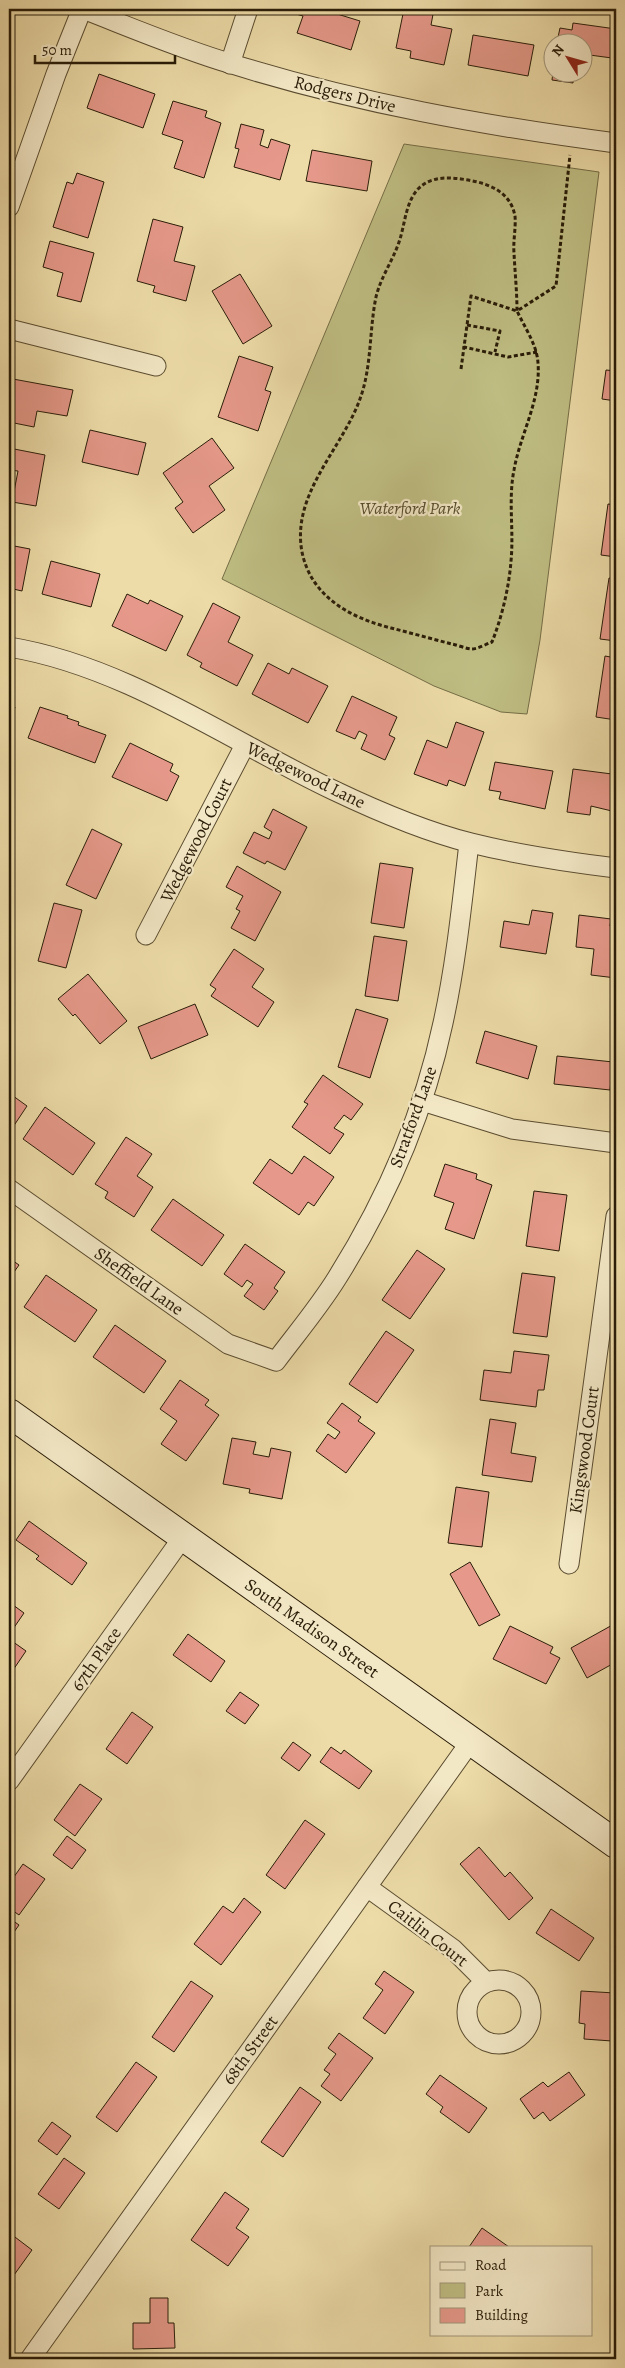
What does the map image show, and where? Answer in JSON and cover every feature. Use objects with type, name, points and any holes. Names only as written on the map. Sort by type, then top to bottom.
[{"type":"street","name":"Rodgers Drive","points":[[83,9],[230,64],[359,99],[426,114],[616,142]]},
{"type":"street","points":[[9,207],[52,83],[83,9]]},
{"type":"street","points":[[230,64],[248,9]]},
{"type":"street","points":[[9,330],[156,366]]},
{"type":"street","name":"Wedgewood Lane","points":[[9,647],[82,666],[127,684],[368,806],[412,824],[470,843],[549,859],[616,868]]},
{"type":"street","name":"Wedgewood Court","points":[[146,935],[245,745]]},
{"type":"street","name":"Stratford Lane","points":[[276,1360],[336,1279],[366,1228],[393,1172],[422,1101],[443,1026],[451,985],[470,843]]},
{"type":"street","points":[[422,1101],[512,1129],[616,1143]]},
{"type":"street","name":"Sheffield Lane","points":[[9,1189],[228,1344],[276,1360]]},
{"type":"street","name":"Kingswood Court","points":[[569,1564],[616,1216]]},
{"type":"street","name":"South Madison Street","points":[[9,1412],[616,1844]]},
{"type":"street","name":"67th Place","points":[[9,1781],[183,1537]]},
{"type":"street","name":"68th Street","points":[[30,2359],[471,1741]]},
{"type":"street","name":"Caitlin Court","points":[[367,1887],[453,1949],[486,1982]]},
{"type":"path","points":[[517,311],[556,286],[573,137]]},
{"type":"path","points":[[447,178],[489,185],[505,195],[514,215],[517,311],[537,352],[537,388],[514,469],[510,499],[511,560],[502,612],[492,642],[472,649],[365,622],[346,613],[331,601],[314,582],[305,564],[302,550],[302,523],[306,504],[316,481],[360,399],[369,363],[376,296],[400,240],[411,198],[421,186],[430,180],[447,178]]},
{"type":"path","points":[[461,369],[471,296],[517,311]]},
{"type":"path","points":[[467,325],[500,331],[495,352]]},
{"type":"path","points":[[464,347],[518,357],[537,352]]},
{"type":"green space","name":"Waterford Park","points":[[404,144],[599,172],[540,640],[527,714],[501,712],[434,686],[222,579]]},
{"type":"building","points":[[298,9],[336,9],[334,13],[360,21],[351,50],[297,33],[303,16],[296,14]]},
{"type":"building","points":[[404,9],[434,9],[431,25],[452,29],[444,65],[410,58],[411,51],[396,48]]},
{"type":"building","points":[[573,23],[616,29],[612,58],[592,55],[592,32],[559,32],[560,28],[572,30]]},
{"type":"building","points":[[473,35],[534,45],[528,76],[468,65]]},
{"type":"building","points":[[99,74],[155,94],[143,128],[87,108]]},
{"type":"building","points":[[173,101],[207,111],[205,117],[221,123],[204,178],[174,168],[183,141],[162,134]]},
{"type":"building","points":[[241,124],[264,130],[260,145],[268,148],[271,139],[290,145],[280,180],[234,167],[239,149],[235,148]]},
{"type":"building","points":[[312,150],[372,161],[367,191],[306,181]]},
{"type":"building","points":[[77,173],[104,182],[88,238],[53,227],[67,182],[73,184]]},
{"type":"building","points":[[153,219],[183,227],[174,261],[195,266],[186,301],[153,292],[155,286],[137,281]]},
{"type":"building","points":[[50,241],[94,253],[81,302],[57,296],[63,273],[43,267]]},
{"type":"building","points":[[240,274],[272,326],[243,344],[212,291]]},
{"type":"building","points":[[239,356],[273,367],[265,390],[271,392],[258,431],[218,417]]},
{"type":"building","points":[[606,370],[616,371],[616,401],[602,399]]},
{"type":"building","points":[[13,379],[73,390],[67,416],[37,411],[34,427],[9,422],[9,401]]},
{"type":"building","points":[[90,430],[146,443],[138,475],[82,462]]},
{"type":"building","points":[[212,438],[234,468],[209,486],[225,510],[193,533],[175,508],[183,502],[163,473]]},
{"type":"building","points":[[9,448],[45,455],[36,506],[12,502],[18,471],[9,470]]},
{"type":"building","points":[[608,504],[616,505],[616,557],[601,555]]},
{"type":"building","points":[[9,545],[30,549],[22,591],[9,588]]},
{"type":"building","points":[[51,561],[100,574],[91,607],[42,594]]},
{"type":"building","points":[[609,578],[616,579],[616,641],[600,639]]},
{"type":"building","points":[[127,594],[148,604],[150,600],[183,616],[166,651],[112,626]]},
{"type":"building","points":[[213,603],[240,617],[228,642],[253,655],[237,686],[200,667],[202,663],[187,655]]},
{"type":"building","points":[[605,656],[616,658],[616,720],[596,717]]},
{"type":"building","points":[[268,663],[289,674],[292,668],[328,686],[308,723],[252,694]]},
{"type":"building","points":[[352,696],[397,717],[389,735],[395,738],[385,760],[361,749],[367,735],[359,731],[355,739],[336,731]]},
{"type":"building","points":[[9,705],[15,707],[9,730]]},
{"type":"building","points":[[40,707],[68,716],[67,718],[79,722],[78,725],[106,735],[95,763],[28,738]]},
{"type":"building","points":[[456,722],[484,732],[465,786],[449,780],[447,786],[414,774],[427,740],[447,748]]},
{"type":"building","points":[[130,743],[173,764],[170,771],[179,776],[167,801],[112,777]]},
{"type":"building","points":[[495,762],[553,771],[545,809],[499,799],[501,792],[489,790]]},
{"type":"building","points":[[573,769],[612,774],[611,777],[616,777],[616,812],[591,806],[590,815],[567,812]]},
{"type":"building","points":[[273,809],[307,827],[285,870],[267,861],[265,864],[243,853],[254,832],[269,839],[272,832],[264,827]]},
{"type":"building","points":[[92,829],[122,844],[96,899],[66,885]]},
{"type":"building","points":[[380,863],[413,868],[404,928],[371,923]]},
{"type":"building","points":[[237,866],[281,892],[255,941],[231,928],[240,911],[236,909],[243,896],[226,887]]},
{"type":"building","points":[[54,903],[82,910],[66,968],[38,961]]},
{"type":"building","points":[[532,910],[553,913],[546,954],[500,947],[504,921],[529,925]]},
{"type":"building","points":[[579,915],[611,919],[610,926],[616,926],[616,978],[591,975],[594,949],[576,947]]},
{"type":"building","points":[[374,936],[407,941],[398,1001],[365,996]]},
{"type":"building","points":[[234,949],[264,969],[252,987],[274,1002],[258,1027],[211,996],[216,989],[210,985]]},
{"type":"building","points":[[88,974],[127,1021],[100,1044],[75,1014],[73,1016],[58,999]]},
{"type":"building","points":[[195,1004],[208,1035],[151,1059],[138,1027]]},
{"type":"building","points":[[356,1009],[388,1019],[370,1078],[338,1067]]},
{"type":"building","points":[[485,1031],[537,1046],[528,1079],[476,1063]]},
{"type":"building","points":[[557,1056],[613,1062],[610,1090],[554,1084]]},
{"type":"building","points":[[323,1075],[363,1104],[351,1120],[344,1115],[334,1128],[344,1134],[330,1154],[292,1127],[308,1104],[304,1102]]},
{"type":"building","points":[[9,1093],[27,1106],[11,1130],[9,1128]]},
{"type":"building","points":[[45,1107],[95,1143],[73,1175],[23,1139]]},
{"type":"building","points":[[126,1137],[152,1154],[137,1176],[153,1187],[134,1217],[105,1198],[108,1192],[95,1184]]},
{"type":"building","points":[[304,1156],[334,1177],[314,1206],[308,1202],[299,1215],[253,1183],[270,1159],[292,1174]]},
{"type":"building","points":[[445,1164],[477,1174],[476,1179],[492,1185],[474,1239],[445,1229],[454,1203],[434,1196]]},
{"type":"building","points":[[534,1191],[567,1195],[559,1251],[526,1246]]},
{"type":"building","points":[[173,1199],[224,1235],[202,1266],[151,1230]]},
{"type":"building","points":[[245,1244],[285,1272],[274,1288],[278,1291],[264,1310],[244,1296],[253,1284],[247,1280],[242,1287],[224,1274]]},
{"type":"building","points":[[417,1250],[445,1269],[410,1319],[382,1300]]},
{"type":"building","points":[[9,1258],[19,1265],[9,1279]]},
{"type":"building","points":[[522,1273],[555,1277],[547,1337],[513,1333]]},
{"type":"building","points":[[46,1275],[97,1310],[75,1342],[24,1307]]},
{"type":"building","points":[[115,1325],[166,1361],[144,1393],[93,1357]]},
{"type":"building","points":[[386,1331],[414,1350],[377,1403],[349,1384]]},
{"type":"building","points":[[514,1351],[549,1355],[544,1390],[538,1390],[536,1407],[480,1400],[484,1370],[511,1373]]},
{"type":"building","points":[[180,1380],[209,1400],[205,1405],[219,1415],[186,1461],[161,1444],[177,1421],[160,1409]]},
{"type":"building","points":[[342,1403],[361,1417],[358,1421],[375,1433],[346,1473],[316,1451],[328,1434],[335,1439],[340,1432],[327,1423]]},
{"type":"building","points":[[490,1419],[516,1423],[511,1453],[536,1457],[532,1482],[482,1475]]},
{"type":"building","points":[[232,1438],[256,1442],[253,1454],[269,1457],[271,1448],[291,1452],[282,1499],[249,1493],[250,1489],[223,1484]]},
{"type":"building","points":[[456,1487],[489,1492],[482,1547],[448,1543]]},
{"type":"building","points":[[29,1521],[87,1563],[72,1585],[36,1559],[39,1556],[16,1540]]},
{"type":"building","points":[[470,1562],[500,1615],[479,1626],[450,1574]]},
{"type":"building","points":[[9,1602],[24,1613],[13,1629],[9,1626]]},
{"type":"building","points":[[616,1623],[616,1662],[587,1678],[571,1648]]},
{"type":"building","points":[[510,1626],[553,1647],[550,1653],[560,1658],[546,1684],[493,1659]]},
{"type":"building","points":[[188,1634],[225,1661],[211,1682],[173,1655]]},
{"type":"building","points":[[9,1639],[26,1651],[9,1676]]},
{"type":"building","points":[[240,1692],[259,1705],[245,1724],[226,1711]]},
{"type":"building","points":[[132,1712],[153,1727],[127,1764],[106,1749]]},
{"type":"building","points":[[293,1742],[311,1755],[299,1771],[281,1758]]},
{"type":"building","points":[[331,1747],[341,1754],[344,1750],[372,1771],[359,1789],[320,1762]]},
{"type":"building","points":[[80,1784],[102,1799],[75,1836],[54,1820]]},
{"type":"building","points":[[305,1820],[325,1834],[285,1889],[266,1875]]},
{"type":"building","points":[[67,1836],[86,1850],[72,1869],[53,1855]]},
{"type":"building","points":[[479,1847],[505,1877],[510,1872],[533,1898],[509,1920],[460,1864]]},
{"type":"building","points":[[23,1864],[45,1879],[19,1915],[9,1908],[9,1884]]},
{"type":"building","points":[[244,1898],[261,1912],[221,1965],[194,1944],[223,1906],[233,1913]]},
{"type":"building","points":[[551,1909],[594,1938],[579,1961],[536,1933]]},
{"type":"building","points":[[9,1918],[19,1925],[9,1939]]},
{"type":"building","points":[[384,1971],[414,1992],[385,2034],[363,2018],[383,1990],[375,1984]]},
{"type":"building","points":[[191,1981],[213,1996],[174,2052],[152,2037]]},
{"type":"building","points":[[581,1991],[615,1993],[612,2041],[584,2039],[585,2024],[579,2023]]},
{"type":"building","points":[[339,2033],[373,2058],[341,2101],[321,2086],[330,2074],[324,2070],[336,2054],[328,2048]]},
{"type":"building","points":[[136,2062],[157,2077],[117,2132],[96,2117]]},
{"type":"building","points":[[569,2072],[585,2095],[550,2121],[543,2112],[534,2119],[520,2099],[543,2082],[548,2087]]},
{"type":"building","points":[[440,2075],[487,2108],[469,2133],[440,2112],[443,2107],[426,2094]]},
{"type":"building","points":[[300,2087],[321,2102],[283,2157],[261,2142]]},
{"type":"building","points":[[52,2122],[71,2136],[57,2155],[38,2141]]},
{"type":"building","points":[[64,2158],[85,2173],[59,2209],[38,2194]]},
{"type":"building","points":[[225,2192],[249,2209],[236,2228],[249,2237],[228,2266],[191,2240]]},
{"type":"building","points":[[482,2228],[508,2246],[470,2246]]},
{"type":"building","points":[[11,2234],[32,2250],[9,2282],[9,2237]]},
{"type":"building","points":[[150,2298],[168,2298],[168,2323],[174,2323],[175,2348],[133,2349],[133,2323],[150,2323]]}]
